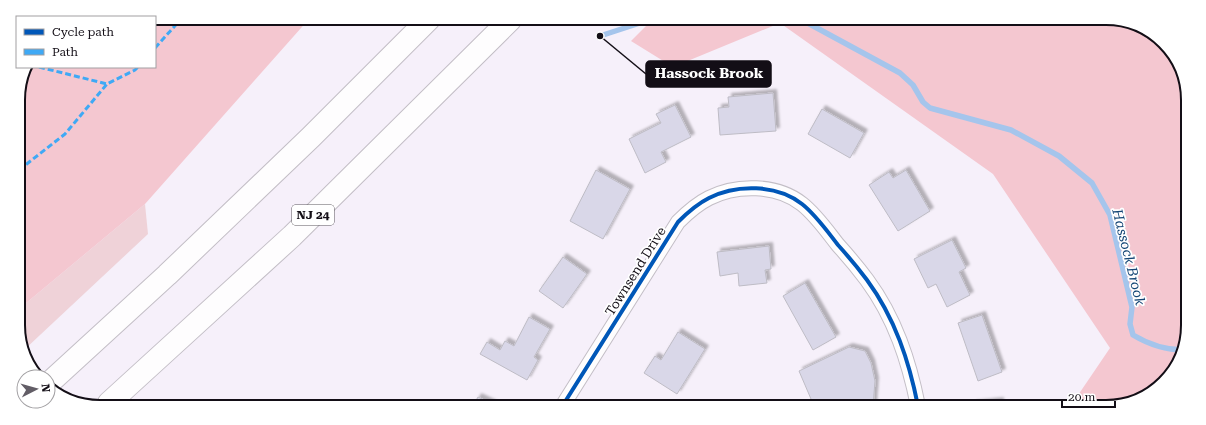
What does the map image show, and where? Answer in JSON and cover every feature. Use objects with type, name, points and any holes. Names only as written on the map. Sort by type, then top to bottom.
[{"type":"highway","points":[[56,377],[167,275],[311,137],[423,25]]},
{"type":"highway","name":"NJ 24","points":[[112,400],[292,236],[505,25]]},
{"type":"street","name":"Townsend Drive","points":[[566,400],[678,222],[692,208],[710,197],[728,191],[748,188],[768,190],[788,195],[802,203],[867,280],[886,311],[902,344],[917,400]]},
{"type":"shaded area","points":[[156,25],[304,25],[145,204],[25,304],[25,95],[26,85],[32,68],[156,68]]},
{"type":"shaded area","points":[[647,25],[775,25],[673,67],[631,41]]},
{"type":"shaded area","points":[[783,25],[1106,25],[1135,31],[1152,40],[1166,54],[1180,85],[1181,325],[1177,349],[1173,358],[1166,371],[1152,385],[1135,394],[1111,400],[1075,400],[1110,348],[993,174]]},
{"type":"shaded area","points":[[145,204],[148,234],[28,346],[26,340],[25,304]]},
{"type":"building","points":[[773,93],[776,131],[720,135],[718,108],[729,107],[728,97]]},
{"type":"building","points":[[675,105],[691,137],[661,152],[666,162],[645,173],[629,139],[661,123],[656,114]]},
{"type":"building","points":[[822,109],[864,133],[850,158],[808,134]]},
{"type":"building","points":[[596,170],[630,189],[603,239],[570,221]]},
{"type":"building","points":[[906,170],[930,211],[898,231],[869,185],[889,172],[893,178]]},
{"type":"building","points":[[952,240],[966,268],[959,272],[970,295],[947,307],[936,284],[928,288],[914,259]]},
{"type":"building","points":[[769,246],[771,269],[765,270],[767,283],[739,286],[738,273],[720,276],[717,252]]},
{"type":"building","points":[[563,257],[587,274],[563,308],[539,291]]},
{"type":"building","points":[[805,283],[836,337],[813,350],[783,296]]},
{"type":"building","points":[[982,315],[1002,372],[978,381],[958,323]]},
{"type":"building","points":[[529,317],[550,329],[534,357],[538,360],[527,380],[480,354],[487,342],[500,350],[505,341],[514,346]]},
{"type":"building","points":[[678,332],[705,349],[677,394],[644,373],[655,356],[661,360]]},
{"type":"building","points":[[849,347],[865,351],[871,363],[875,381],[873,400],[811,400],[799,371]]},
{"type":"building","points":[[478,397],[484,400],[476,400]]},
{"type":"waterway","name":"Hassock Brook","points":[[600,36],[634,25]]},
{"type":"waterway","name":"Hassock Brook","points":[[811,25],[900,73],[913,85],[923,102],[930,108],[1011,130],[1059,156],[1092,183],[1110,215],[1132,307],[1130,324],[1133,335],[1157,346],[1177,349]]},
{"type":"marked path","points":[[156,47],[176,25]]},
{"type":"marked path","points":[[43,68],[107,84],[137,68]]},
{"type":"marked path","points":[[25,165],[65,134],[107,84]]},
{"type":"cycle path","points":[[566,400],[678,222],[693,208],[709,198],[720,193],[744,188],[769,190],[792,197],[807,208],[817,218],[853,262],[877,294],[886,309],[900,340],[917,400]]},
{"type":"place","name":"Hassock Brook","points":[[600,36]]}]
